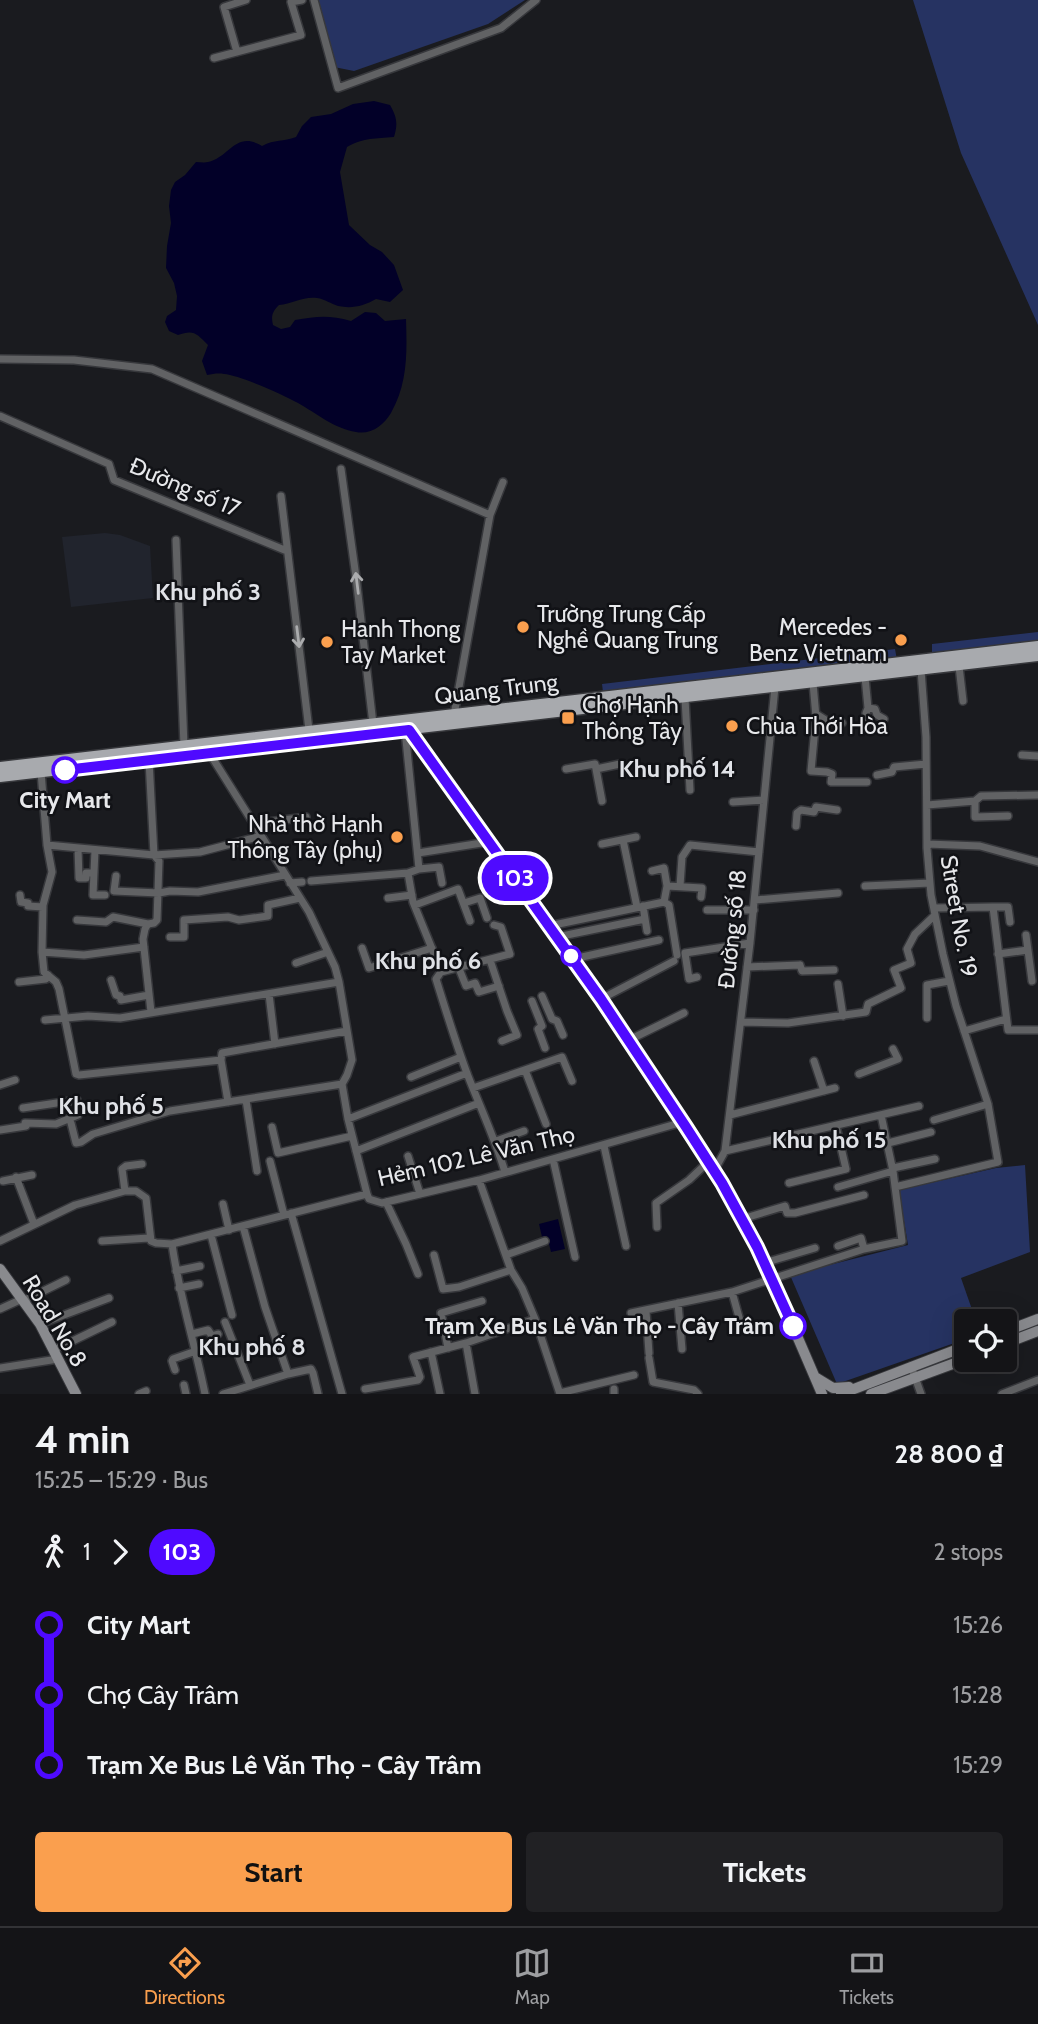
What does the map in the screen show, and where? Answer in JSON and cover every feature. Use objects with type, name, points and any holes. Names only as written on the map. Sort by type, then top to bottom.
[{"type":"main road","name":"Quang Trung","points":[[0,767],[122,759],[149,760],[210,754],[406,725],[920,665],[1038,646]]},
{"type":"main road","name":"Quang Trung","points":[[0,777],[122,759],[184,746],[309,730],[373,724],[406,725],[454,715],[685,698],[775,682],[813,683],[865,677],[920,665],[959,666],[1038,656]]},
{"type":"main road","points":[[406,725],[601,999],[711,1166],[773,1280],[822,1394]]},
{"type":"main road","name":"Road No.8","points":[[0,1269],[40,1324],[76,1394]]},
{"type":"main road","points":[[1017,1327],[1038,1319]]},
{"type":"main road","points":[[1017,1339],[1038,1331]]},
{"type":"main road","points":[[841,1394],[954,1350]]},
{"type":"main road","points":[[871,1394],[954,1363]]},
{"type":"main road","points":[[815,1377],[834,1388],[860,1385]]},
{"type":"street","points":[[237,52],[224,6],[246,0]]},
{"type":"street","points":[[214,58],[301,35],[291,1],[302,0]]},
{"type":"street","points":[[314,0],[338,88],[501,28],[536,0]]},
{"type":"street","points":[[0,359],[74,360],[152,369],[490,515]]},
{"type":"street","name":"Đường số 17","points":[[0,416],[109,464],[114,480],[287,551]]},
{"type":"street","points":[[341,470],[373,724]]},
{"type":"street","points":[[454,715],[490,515],[503,482]]},
{"type":"street","points":[[281,496],[309,730]]},
{"type":"street","points":[[176,540],[184,746]]},
{"type":"street","name":"Street No. 19","points":[[895,1187],[998,1162],[983,1083],[964,1031],[934,912],[927,844],[926,764],[920,665]]},
{"type":"street","points":[[959,666],[963,701]]},
{"type":"street","points":[[865,677],[868,708],[866,723]]},
{"type":"street","name":"Đường số 18","points":[[657,1227],[656,1203],[711,1166],[725,1151],[754,910],[775,682]]},
{"type":"street","points":[[813,683],[816,714],[811,771],[832,774],[831,782],[867,782]]},
{"type":"street","points":[[685,698],[690,790]]},
{"type":"street","points":[[868,708],[876,709],[877,715],[884,719]]},
{"type":"street","points":[[816,714],[827,721],[842,723]]},
{"type":"street","points":[[406,725],[419,869]]},
{"type":"street","points":[[210,754],[300,898],[328,952],[339,982],[352,1060],[342,1084],[367,1194]]},
{"type":"street","points":[[1022,755],[1038,756]]},
{"type":"street","points":[[77,920],[106,922],[113,917],[154,923],[158,920],[159,861],[154,855],[149,760]]},
{"type":"street","points":[[566,769],[595,764],[602,801]]},
{"type":"street","points":[[596,769],[620,764]]},
{"type":"street","points":[[877,775],[892,772],[894,768],[926,764]]},
{"type":"street","points":[[41,772],[52,872],[43,907],[44,972],[57,982],[75,1070],[79,1075],[222,1060]]},
{"type":"street","points":[[927,805],[975,801],[981,796],[1038,795]]},
{"type":"street","points":[[733,802],[764,800]]},
{"type":"street","points":[[975,801],[975,817],[1008,816]]},
{"type":"street","points":[[796,825],[797,813],[801,810],[814,812],[816,807],[837,810]]},
{"type":"street","points":[[253,824],[306,817]]},
{"type":"street","points":[[47,845],[154,855],[200,852],[261,836]]},
{"type":"street","points":[[602,844],[636,837]]},
{"type":"street","points":[[623,840],[647,931]]},
{"type":"street","points":[[418,853],[488,842]]},
{"type":"street","points":[[927,844],[980,846],[1038,862]]},
{"type":"street","points":[[680,886],[682,857],[690,845],[759,852]]},
{"type":"street","points":[[78,849],[79,878],[86,878],[86,873],[94,873]]},
{"type":"street","points":[[94,850],[93,895],[105,895]]},
{"type":"street","points":[[290,883],[418,872],[419,869],[439,867],[442,883]]},
{"type":"street","points":[[652,871],[664,868],[667,886],[664,902]]},
{"type":"street","points":[[408,873],[415,905],[441,972]]},
{"type":"street","points":[[116,876],[114,891],[159,893],[198,892],[285,875]]},
{"type":"street","points":[[865,886],[930,883]]},
{"type":"street","points":[[667,886],[702,888],[701,897]]},
{"type":"street","points":[[415,905],[458,889],[470,922]]},
{"type":"street","points":[[755,900],[838,893]]},
{"type":"street","points":[[20,895],[21,902],[28,902],[28,906],[43,907]]},
{"type":"street","points":[[388,898],[412,895]]},
{"type":"street","points":[[170,937],[184,937],[184,920],[228,917],[239,920],[268,916],[268,905],[300,898]]},
{"type":"street","points":[[464,903],[480,898],[487,918]]},
{"type":"street","points":[[549,926],[664,902],[669,905],[679,956],[690,979],[697,977]]},
{"type":"street","points":[[993,907],[1008,1030],[1038,1030]]},
{"type":"street","points":[[741,1022],[788,1023],[866,1012],[868,1004],[901,988],[894,970],[911,963],[907,948],[934,912],[1008,907],[1010,922]]},
{"type":"street","points":[[707,910],[754,910]]},
{"type":"street","points":[[557,937],[645,919]]},
{"type":"street","points":[[148,923],[144,947],[151,1012]]},
{"type":"street","points":[[494,925],[501,927],[510,954],[458,966],[441,972],[436,979],[461,1057],[496,1141],[505,1172]]},
{"type":"street","points":[[1026,935],[1032,981]]},
{"type":"street","points":[[573,959],[659,940]]},
{"type":"street","points":[[601,999],[679,956],[750,943]]},
{"type":"street","points":[[42,952],[85,955],[144,947]]},
{"type":"street","points":[[362,948],[369,968],[432,948]]},
{"type":"street","points":[[998,954],[1028,950]]},
{"type":"street","points":[[296,963],[328,952]]},
{"type":"street","points":[[490,960],[517,1035],[502,1041]]},
{"type":"street","points":[[747,967],[800,962],[802,971],[834,970]]},
{"type":"street","points":[[458,966],[466,986],[475,983],[479,992],[499,986]]},
{"type":"street","points":[[19,982],[46,979],[48,975]]},
{"type":"street","points":[[111,980],[116,995],[120,996],[121,1000],[149,995]]},
{"type":"street","points":[[926,1018],[927,985],[950,981]]},
{"type":"street","points":[[45,1020],[88,1016],[120,1018],[339,982]]},
{"type":"street","points":[[838,984],[843,1016]]},
{"type":"street","points":[[268,994],[275,1044]]},
{"type":"street","points":[[542,996],[563,1035]]},
{"type":"street","points":[[532,1001],[542,1026],[538,1029],[545,1048]]},
{"type":"street","points":[[629,1040],[684,1013]]},
{"type":"street","points":[[964,1031],[1006,1019]]},
{"type":"street","points":[[228,1102],[222,1053],[347,1031]]},
{"type":"street","points":[[859,1074],[898,1059],[893,1049]]},
{"type":"street","points":[[411,1077],[461,1057]]},
{"type":"street","points":[[473,1088],[562,1058],[572,1081]]},
{"type":"street","points":[[814,1061],[824,1091]]},
{"type":"street","points":[[526,1070],[546,1124]]},
{"type":"street","points":[[348,1119],[467,1073]]},
{"type":"street","points":[[0,1085],[15,1080]]},
{"type":"street","points":[[71,1123],[76,1143],[93,1134],[170,1111],[342,1084]]},
{"type":"street","points":[[730,1115],[835,1088]]},
{"type":"street","points":[[23,1108],[77,1100]]},
{"type":"street","points":[[246,1100],[257,1171]]},
{"type":"street","points":[[356,1151],[479,1104]]},
{"type":"street","points":[[934,1121],[988,1104]]},
{"type":"street","points":[[725,1151],[919,1106]]},
{"type":"street","points":[[0,1130],[26,1125],[56,1124],[78,1115]]},
{"type":"street","points":[[631,1313],[732,1292],[864,1249],[902,1241],[893,1170],[881,1115]]},
{"type":"street","name":"Hẻm 102 Lê Văn Thọ","points":[[102,1241],[149,1238],[156,1244],[172,1244],[367,1194],[369,1199],[386,1202],[479,1180],[683,1122]]},
{"type":"street","points":[[789,1183],[846,1169],[836,1126]]},
{"type":"street","points":[[272,1127],[278,1153],[352,1136]]},
{"type":"street","points":[[496,1141],[524,1131]]},
{"type":"street","points":[[888,1143],[931,1132]]},
{"type":"street","points":[[604,1146],[626,1246]]},
{"type":"street","points":[[408,1156],[420,1194]]},
{"type":"street","points":[[553,1159],[575,1257]]},
{"type":"street","points":[[838,1187],[935,1159]]},
{"type":"street","points":[[270,1161],[342,1394]]},
{"type":"street","points":[[125,1191],[122,1169],[125,1166],[142,1164]]},
{"type":"street","points":[[3,1181],[32,1175]]},
{"type":"street","points":[[16,1177],[34,1224]]},
{"type":"street","points":[[479,1180],[511,1270],[522,1288],[534,1319],[560,1394],[634,1376]]},
{"type":"street","points":[[0,1241],[75,1205],[125,1191],[136,1191],[146,1198],[149,1238]]},
{"type":"street","points":[[742,1219],[785,1206],[787,1213],[795,1213],[864,1195]]},
{"type":"street","points":[[386,1202],[418,1275]]},
{"type":"street","points":[[223,1204],[229,1230]]},
{"type":"street","points":[[243,1226],[265,1307],[288,1374]]},
{"type":"street","points":[[211,1235],[232,1315]]},
{"type":"street","points":[[838,1245],[861,1238],[864,1249]]},
{"type":"street","points":[[506,1255],[545,1241]]},
{"type":"street","points":[[172,1244],[179,1288],[197,1351],[205,1394]]},
{"type":"street","points":[[764,1263],[815,1248]]},
{"type":"street","points":[[434,1255],[443,1289],[459,1287],[511,1270]]},
{"type":"street","points":[[176,1271],[200,1266]]},
{"type":"street","points":[[0,1309],[66,1280]]},
{"type":"street","points":[[179,1288],[200,1284]]},
{"type":"street","points":[[732,1292],[742,1328]]},
{"type":"street","points":[[40,1324],[109,1298]]},
{"type":"street","points":[[448,1348],[441,1312],[482,1301]]},
{"type":"street","points":[[678,1303],[682,1349]]},
{"type":"street","points":[[646,1311],[653,1382],[694,1390],[698,1394]]},
{"type":"street","points":[[365,1389],[418,1380],[420,1377],[413,1357],[466,1343],[534,1319]]},
{"type":"street","points":[[0,1368],[56,1354],[113,1322]]},
{"type":"street","points":[[225,1322],[250,1385]]},
{"type":"street","points":[[192,1334],[208,1330],[211,1335],[218,1334]]},
{"type":"street","points":[[466,1343],[475,1394]]},
{"type":"street","points":[[175,1370],[173,1359],[197,1351]]},
{"type":"street","points":[[431,1352],[440,1394]]},
{"type":"street","points":[[911,1366],[921,1394]]},
{"type":"street","points":[[223,1394],[288,1374],[311,1370],[318,1394]]},
{"type":"street","points":[[1002,1394],[1038,1380]]},
{"type":"street","points":[[184,1385],[186,1394]]},
{"type":"street","points":[[662,1394],[663,1385]]},
{"type":"shaded area","points":[[317,0],[525,0],[488,24],[354,71],[334,67]]},
{"type":"shaded area","points":[[913,0],[1038,0],[1038,325],[961,153]]},
{"type":"shaded area","points":[[374,101],[390,105],[396,121],[394,137],[365,140],[347,147],[340,172],[349,225],[394,265],[403,290],[390,302],[376,299],[353,307],[307,298],[279,305],[272,317],[273,325],[281,329],[290,327],[295,320],[310,318],[330,317],[351,321],[365,312],[376,313],[385,321],[406,319],[405,367],[397,402],[381,425],[362,433],[341,428],[291,399],[250,382],[231,375],[207,375],[202,361],[208,345],[195,334],[188,332],[178,335],[169,331],[165,322],[167,316],[176,310],[177,296],[166,268],[171,223],[171,190],[175,182],[196,162],[216,159],[233,146],[246,141],[262,146],[296,137],[311,117],[331,114],[353,104]]},
{"type":"shaded area","points":[[105,533],[120,535],[150,546],[153,598],[71,607],[62,537]]},
{"type":"shaded area","points":[[1038,632],[1038,642],[932,655],[932,644]]},
{"type":"shaded area","points":[[895,649],[897,660],[603,692],[602,684]]},
{"type":"shaded area","points":[[1025,1165],[1030,1252],[961,1278],[972,1309],[954,1309],[954,1343],[837,1384],[790,1275],[908,1245],[899,1190],[996,1168]]},
{"type":"shaded area","points":[[558,1219],[565,1249],[551,1252],[547,1236],[542,1237],[539,1224]]},
{"type":"bus line","name":"103","points":[[65,770],[409,730],[601,999],[686,1127],[722,1183],[757,1247],[793,1326]]},
{"type":"place","name":"Trường Trung Cấp Nghề Quang Trung","points":[[523,627]]},
{"type":"place","name":"Mercedes - Benz Vietnam","points":[[901,640]]},
{"type":"place","name":"Hanh Thong Tay Market","points":[[327,642]]},
{"type":"place","name":"Chợ Hạnh Thông Tây","points":[[568,718]]},
{"type":"place","name":"Chùa Thới Hòa","points":[[732,726]]},
{"type":"place","name":"City Mart","points":[[65,770]]},
{"type":"place","name":"Nhà thờ Hạnh Thông Tây (phụ)","points":[[397,837]]},
{"type":"place","name":"Trạm Xe Bus Lê Văn Thọ - Cây Trâm","points":[[793,1326]]},
{"type":"district","name":"Khu phố 3","points":[[208,592]]},
{"type":"district","name":"Khu phố 14","points":[[677,769]]},
{"type":"district","name":"Khu phố 6","points":[[428,961]]},
{"type":"district","name":"Khu phố 5","points":[[111,1106]]},
{"type":"district","name":"Khu phố 15","points":[[829,1140]]},
{"type":"district","name":"Khu phố 8","points":[[252,1347]]}]
